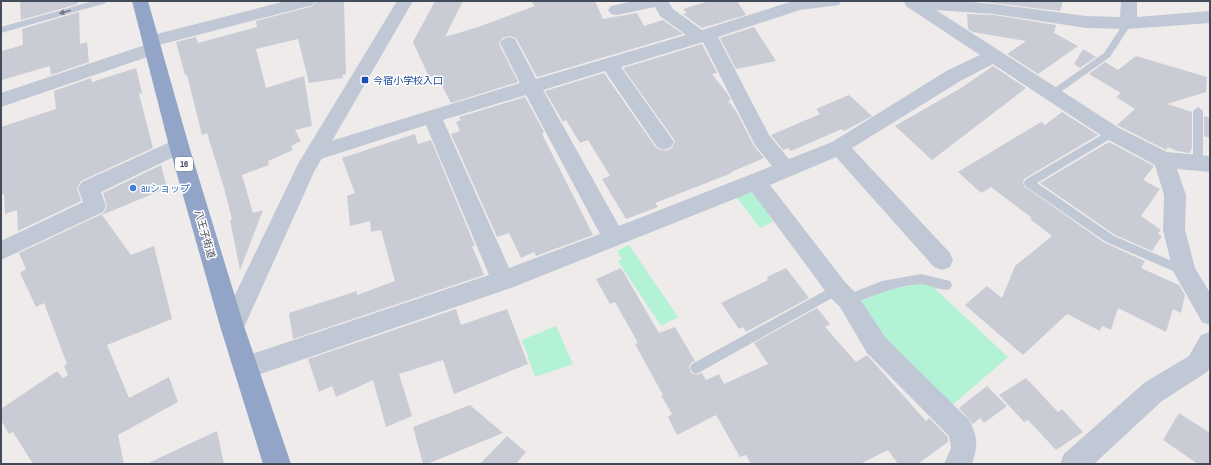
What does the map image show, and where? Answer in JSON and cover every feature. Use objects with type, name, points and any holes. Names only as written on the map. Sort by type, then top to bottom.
[{"type":"highway","name":"八王子街道","points":[[140,1],[179,146],[232,326],[277,464]]},
{"type":"street","points":[[232,326],[292,197],[315,153],[405,1]]},
{"type":"street","points":[[617,10],[660,1],[666,12],[704,36],[762,140],[785,168]]},
{"type":"street","points":[[315,153],[531,86],[704,36],[798,5],[833,1]]},
{"type":"street","points":[[1128,23],[1129,1]]},
{"type":"street","points":[[1204,1],[1210,4]]},
{"type":"street","points":[[1,100],[152,45],[301,2]]},
{"type":"street","points":[[908,2],[996,5],[1086,22],[1128,23],[1210,17]]},
{"type":"street","points":[[908,2],[1112,133],[1164,160],[1204,163]]},
{"type":"street","points":[[509,43],[614,238]]},
{"type":"street","points":[[246,367],[502,281],[709,201],[785,168],[839,147],[955,75],[994,56]]},
{"type":"street","points":[[609,63],[663,131]]},
{"type":"street","points":[[432,116],[502,281]]},
{"type":"street","points":[[1,251],[95,206],[89,188],[179,146]]},
{"type":"street","points":[[839,147],[942,260]]},
{"type":"street","points":[[1164,160],[1175,195],[1174,230],[1184,270],[1210,314]]},
{"type":"street","points":[[755,181],[843,294],[876,345],[961,430],[964,448],[958,464]]},
{"type":"street","points":[[1074,464],[1153,392],[1198,364],[1210,343]]},
{"type":"lane","points":[[1,30],[103,1]]},
{"type":"lane","points":[[1052,94],[1107,55],[1128,23]]},
{"type":"lane","points":[[1198,111],[1204,163]]},
{"type":"lane","points":[[1112,133],[1029,183],[1110,239],[1184,270]]},
{"type":"lane","points":[[696,368],[843,294],[921,279],[946,285]]},
{"type":"green space","points":[[754,190],[773,222],[760,228],[737,198]]},
{"type":"green space","points":[[629,245],[678,317],[661,326],[618,261],[622,259],[617,251]]},
{"type":"green space","points":[[923,283],[931,285],[1008,357],[948,409],[881,345],[859,302],[884,291]]},
{"type":"green space","points":[[556,326],[573,364],[535,377],[522,340]]},
{"type":"building","points":[[20,1],[78,1],[78,4],[21,20]]},
{"type":"building","points":[[316,1],[344,1],[346,74],[342,75],[343,78],[309,83],[298,39],[256,49],[266,88],[304,76],[312,126],[295,130],[301,141],[291,146],[293,150],[268,161],[269,165],[242,175],[253,213],[263,210],[240,270],[230,220],[232,219],[224,188],[207,133],[202,135],[187,75],[185,75],[176,42],[196,37],[198,43],[257,27],[256,21],[313,6]]},
{"type":"building","points":[[435,1],[463,1],[445,37],[478,27],[535,6],[531,1],[595,1],[603,19],[637,13],[644,26],[663,20],[683,34],[537,77],[516,38],[509,36],[502,38],[499,44],[518,82],[451,103],[436,75],[429,77],[413,42]]},
{"type":"building","points":[[709,1],[737,1],[746,15],[702,28],[683,14],[687,13],[683,9]]},
{"type":"building","points":[[977,1],[1063,1],[1060,11]]},
{"type":"building","points":[[79,12],[80,44],[87,42],[89,62],[51,75],[50,66],[2,80],[2,51],[23,45],[22,29]]},
{"type":"building","points":[[967,14],[994,15],[1056,25],[1054,33],[1078,46],[1038,74],[1007,54],[1026,41],[973,32],[968,29]]},
{"type":"building","points":[[754,27],[776,61],[736,69],[720,38]]},
{"type":"building","points":[[702,44],[717,73],[712,74],[727,93],[731,100],[728,101],[736,111],[754,146],[764,158],[731,172],[732,173],[655,203],[658,207],[626,219],[602,179],[610,176],[588,140],[580,143],[566,120],[563,122],[545,91],[604,73],[656,148],[665,151],[672,148],[675,141],[623,68]]},
{"type":"building","points":[[1083,49],[1096,57],[1080,68],[1074,64]]},
{"type":"building","points":[[1136,56],[1207,77],[1206,92],[1167,104],[1192,112],[1192,148],[1190,153],[1177,151],[1168,147],[1166,150],[1117,125],[1135,109],[1116,97],[1121,93],[1089,74],[1105,62],[1118,70]]},
{"type":"building","points":[[993,66],[1026,88],[932,160],[895,126],[961,88]]},
{"type":"building","points":[[136,68],[142,93],[139,94],[153,148],[81,181],[77,188],[81,201],[18,231],[17,210],[5,214],[4,194],[1,195],[1,127],[56,109],[54,91],[91,78],[92,82]]},
{"type":"building","points":[[849,95],[872,116],[844,131],[842,129],[791,151],[788,148],[783,150],[771,135],[820,114],[816,109]]},
{"type":"building","points":[[525,97],[544,132],[542,134],[593,235],[536,256],[534,252],[521,258],[509,233],[497,237],[451,134],[460,131],[456,122],[461,120],[459,117]]},
{"type":"building","points":[[1062,112],[1098,135],[1024,179],[1024,186],[1105,243],[1145,261],[1141,268],[1179,285],[1185,295],[1181,313],[1173,309],[1166,332],[1118,308],[1111,330],[1102,326],[1100,331],[1067,314],[1023,355],[965,305],[987,286],[1002,298],[1015,266],[1052,236],[1030,219],[1032,218],[991,187],[981,193],[958,172],[1041,122],[1045,125]]},
{"type":"building","points":[[1204,116],[1210,118],[1210,138],[1204,136]]},
{"type":"building","points":[[415,134],[418,144],[431,140],[475,246],[472,246],[484,275],[293,339],[289,313],[357,291],[357,295],[395,281],[381,230],[371,232],[370,221],[350,226],[347,196],[355,193],[342,158]]},
{"type":"building","points":[[1109,142],[1154,166],[1143,180],[1160,189],[1141,216],[1161,230],[1158,234],[1162,236],[1152,251],[1115,235],[1040,183]]},
{"type":"building","points":[[161,165],[167,188],[102,215],[131,255],[154,246],[172,319],[107,345],[129,398],[169,377],[178,402],[118,435],[124,464],[33,464],[13,432],[9,434],[1,420],[1,409],[57,371],[63,378],[68,375],[64,366],[67,364],[44,303],[36,307],[20,273],[26,269],[19,253],[104,213],[107,206],[103,193]]},
{"type":"building","points":[[621,268],[659,333],[675,327],[695,361],[691,363],[689,367],[691,373],[697,375],[702,373],[706,380],[719,374],[724,384],[768,364],[754,343],[817,308],[830,324],[825,327],[856,362],[867,355],[926,421],[929,418],[948,437],[948,442],[918,464],[898,464],[888,450],[860,464],[751,464],[746,455],[740,457],[716,415],[677,435],[668,417],[672,414],[635,344],[638,343],[615,302],[610,304],[596,279]]},
{"type":"building","points":[[786,268],[809,298],[746,332],[743,327],[739,329],[721,303],[768,280],[767,277]]},
{"type":"building","points":[[456,309],[461,325],[507,309],[528,364],[454,394],[443,360],[399,374],[412,416],[386,427],[373,380],[336,397],[332,386],[319,392],[308,359]]},
{"type":"building","points":[[1026,378],[1058,412],[1062,409],[1083,432],[1056,450],[1028,420],[1024,422],[999,395]]},
{"type":"building","points":[[987,386],[1007,406],[984,423],[980,418],[973,424],[959,408]]},
{"type":"building","points":[[470,405],[503,433],[427,464],[423,464],[413,427]]},
{"type":"building","points":[[1179,413],[1210,433],[1210,464],[1198,464],[1163,440]]},
{"type":"building","points":[[217,431],[224,464],[146,464]]},
{"type":"building","points":[[507,436],[526,452],[516,464],[480,464]]},
{"type":"place","name":"今宿小学校入口","points":[[365,80]]},
{"type":"place","name":"auショップ","points":[[133,188]]}]
